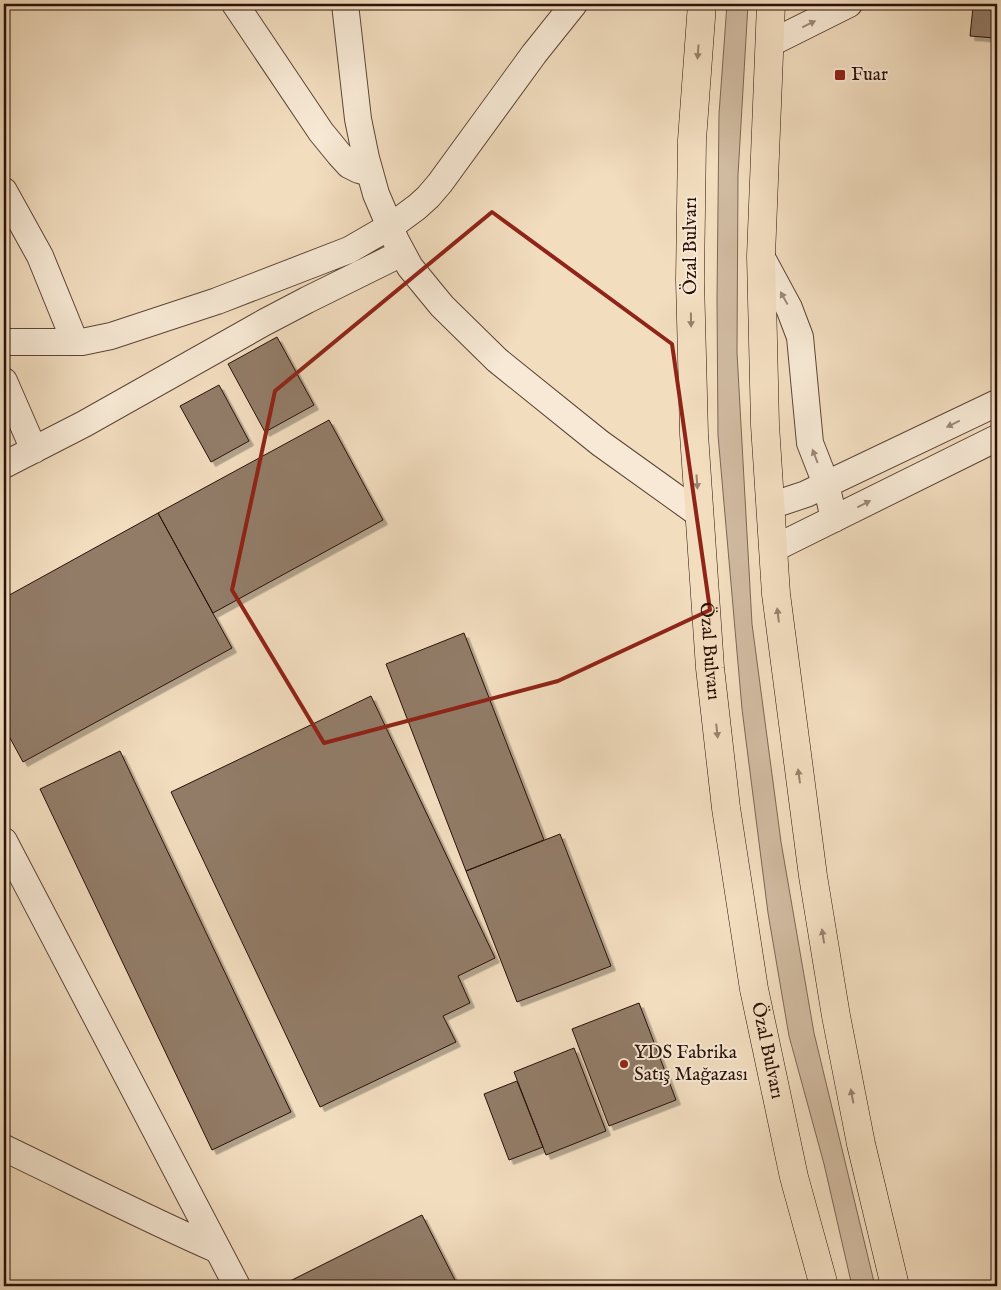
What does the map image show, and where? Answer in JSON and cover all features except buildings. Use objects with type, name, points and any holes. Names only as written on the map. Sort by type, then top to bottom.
[{"type":"highway","name":"Özal Bulvarı","points":[[702,4],[692,140],[690,280],[694,434],[710,668],[726,808],[754,988],[794,1176],[824,1286]]},
{"type":"highway","points":[[771,4],[761,256],[765,425],[776,594],[813,876],[836,1016],[861,1144],[896,1286]]},
{"type":"highway","points":[[861,1144],[914,1286]]},
{"type":"highway","points":[[794,1176],[816,1286]]},
{"type":"street","points":[[235,4],[339,154],[349,165],[370,173]]},
{"type":"street","points":[[345,4],[358,119],[370,173],[376,194],[410,267],[442,306],[497,360],[600,443],[699,514]]},
{"type":"street","points":[[4,342],[82,342],[111,336],[216,301],[349,250],[390,226],[417,207],[440,183],[534,54],[574,4]]},
{"type":"street","points":[[769,44],[848,4]]},
{"type":"street","points":[[4,191],[40,256],[75,342]]},
{"type":"street","points":[[4,466],[84,424],[290,309],[402,253]]},
{"type":"street","points":[[761,256],[789,308],[798,330],[803,360],[810,443],[826,484],[834,519]]},
{"type":"street","points":[[4,381],[34,450]]},
{"type":"street","points":[[770,506],[806,494],[997,402]]},
{"type":"street","points":[[773,549],[997,438]]},
{"type":"street","points":[[4,841],[237,1286]]},
{"type":"street","points":[[4,1148],[72,1180],[119,1205],[218,1250]]},
{"type":"highlighted area","points":[[492,212],[672,344],[710,610],[558,681],[324,743],[232,590],[275,391]]},
{"type":"shaded area","points":[[727,4],[748,4],[738,175],[737,353],[752,624],[781,842],[814,1033],[875,1286],[852,1286],[824,1164],[789,1036],[768,913],[742,709],[718,435],[719,114]]},
{"type":"place","name":"Fuar","points":[[840,75]]},
{"type":"place","name":"YDS Fabrika Satış Mağazası","points":[[624,1064]]}]
